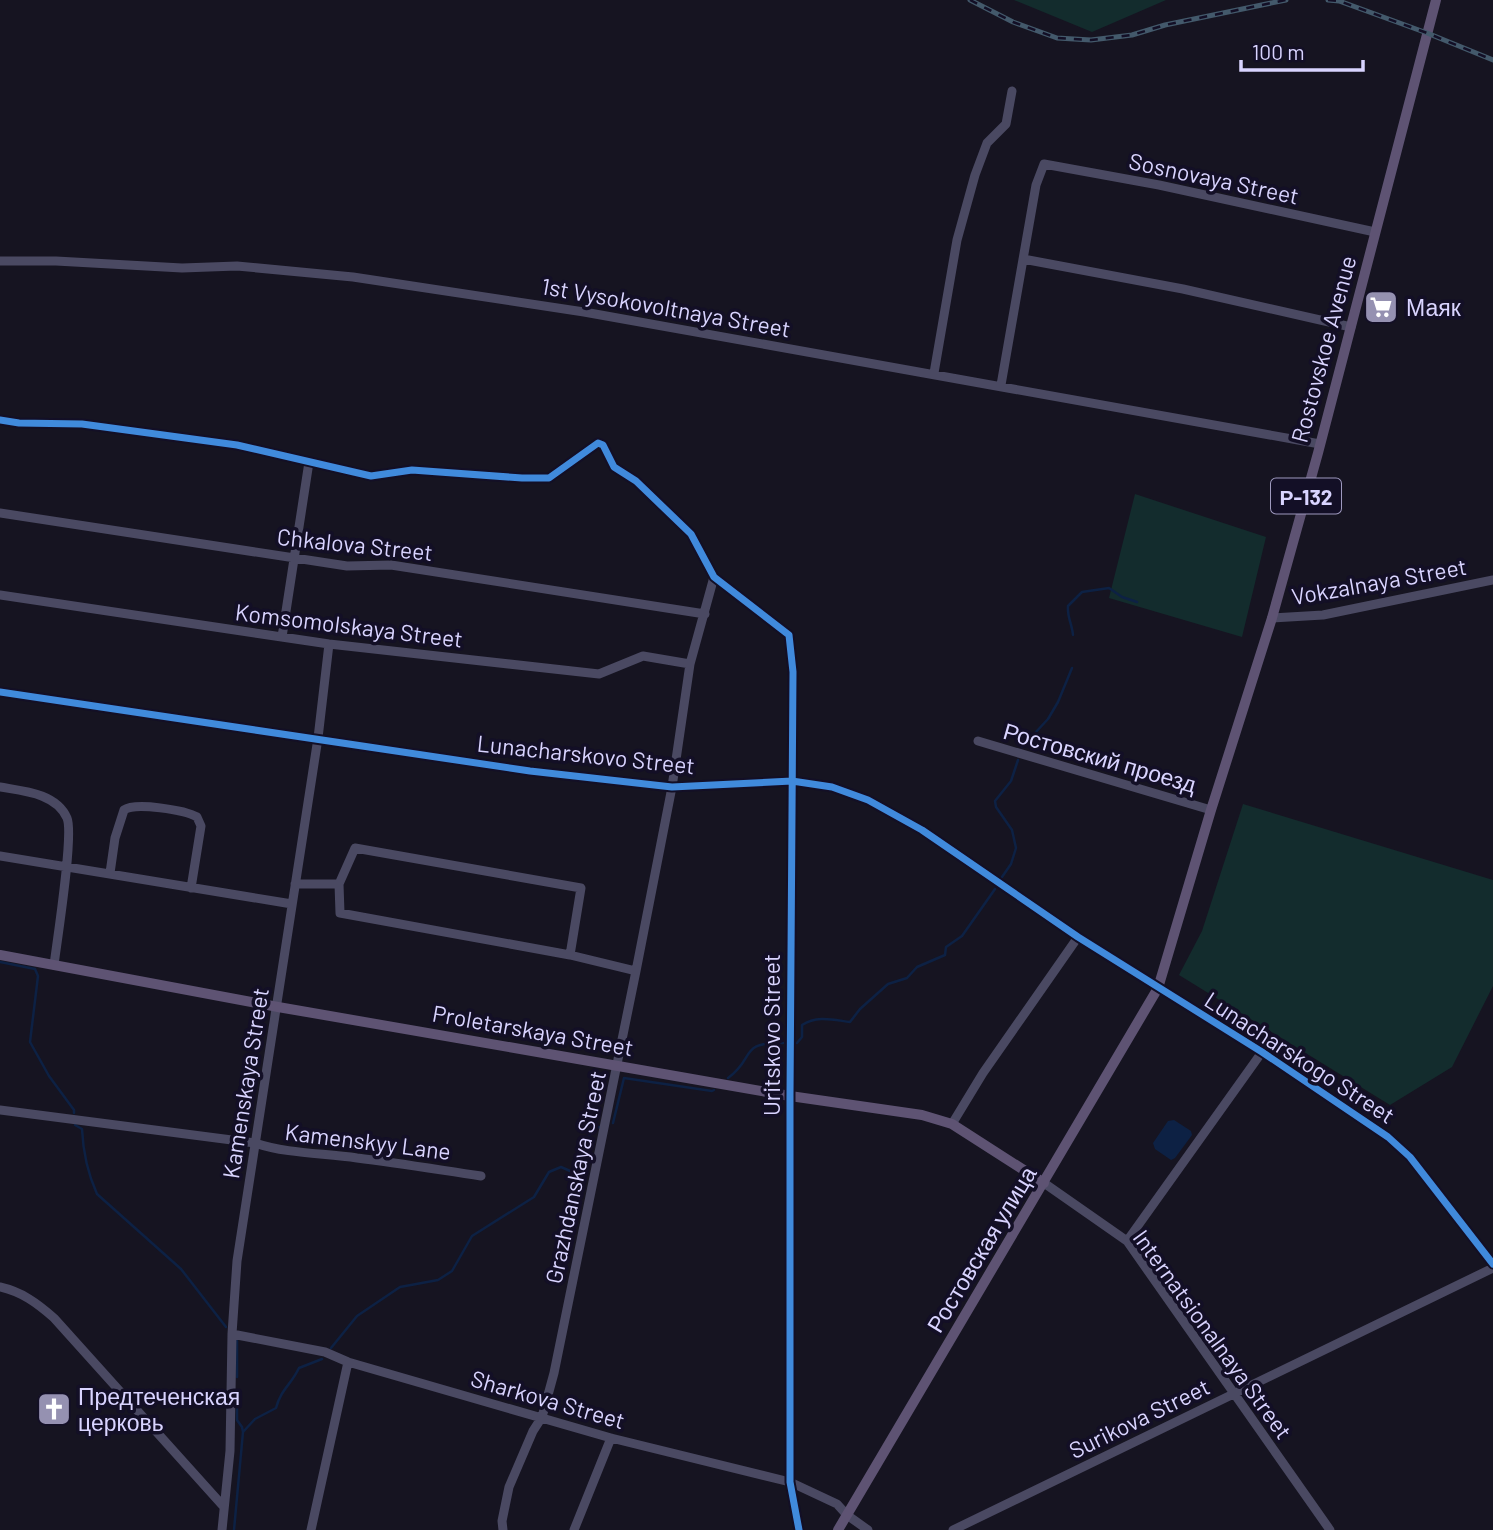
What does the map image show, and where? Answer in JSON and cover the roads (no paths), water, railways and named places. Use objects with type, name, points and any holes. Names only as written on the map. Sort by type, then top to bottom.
[{"type":"main road","name":"Rostovskoe Avenue","points":[[1158,988],[1272,618],[1436,0]]},
{"type":"main road","name":"Proletarskaya Street","points":[[0,955],[278,1007],[790,1096],[922,1115],[952,1124],[1044,1183]]},
{"type":"main road","name":"Ростовская улица","points":[[838,1530],[1158,988]]},
{"type":"street","points":[[934,373],[957,240],[971,188],[987,143],[1006,124],[1012,91]]},
{"type":"street","name":"Sosnovaya Street","points":[[1023,259],[1036,185],[1044,164],[1376,232]]},
{"type":"street","points":[[1001,385],[1023,259],[1183,289],[1351,327]]},
{"type":"street","name":"1st Vysokovoltnaya Street","points":[[0,261],[56,261],[182,268],[237,266],[353,277],[584,312],[1320,444]]},
{"type":"street","points":[[0,420],[82,424],[237,445],[371,476],[412,470],[549,478],[598,443],[603,445],[614,467],[636,481],[691,534],[714,578]]},
{"type":"street","points":[[282,637],[309,462]]},
{"type":"street","name":"Chkalova Street","points":[[0,513],[347,566],[391,565],[705,614]]},
{"type":"street","name":"Grazhdanskaya Street","points":[[503,1530],[502,1521],[509,1487],[542,1417],[554,1373],[618,1066],[672,787],[690,664],[714,578]]},
{"type":"street","name":"Uritskovo Street","points":[[714,578],[789,635],[793,671],[790,1482],[799,1530]]},
{"type":"street","name":"Vokzalnaya Street","points":[[1272,618],[1323,615],[1493,580]]},
{"type":"street","name":"Komsomolskaya Street","points":[[0,595],[329,644],[599,674],[643,656],[690,664]]},
{"type":"street","name":"Kamenskaya Street","points":[[222,1530],[230,1451],[232,1334],[237,1261],[278,1007],[318,738],[329,644]]},
{"type":"street","name":"Lunacharskovo Street","points":[[0,692],[530,771],[672,787],[792,781],[832,788],[879,806],[922,830],[1078,937],[1158,988]]},
{"type":"street","name":"Ростовский проезд","points":[[978,741],[1211,810]]},
{"type":"street","points":[[0,787],[46,797],[63,812],[69,826],[54,965]]},
{"type":"street","points":[[110,873],[115,838],[124,810],[135,806],[188,813],[197,817],[201,826],[191,888]]},
{"type":"street","points":[[570,955],[581,888],[355,848],[339,884],[340,913],[570,955],[636,971]]},
{"type":"street","points":[[0,856],[292,904]]},
{"type":"street","points":[[295,884],[339,884]]},
{"type":"street","points":[[952,1124],[983,1073],[1078,937]]},
{"type":"street","name":"Lunacharskogo Street","points":[[1158,988],[1262,1052],[1388,1137],[1410,1157],[1493,1266]]},
{"type":"street","points":[[1127,1241],[1262,1052]]},
{"type":"street","name":"Kamenskyy Lane","points":[[0,1110],[481,1176]]},
{"type":"street","name":"Internatsionalnaya Street","points":[[1044,1183],[1127,1241],[1330,1530]]},
{"type":"street","name":"Surikova Street","points":[[953,1530],[1493,1266]]},
{"type":"street","points":[[0,1287],[15,1290],[54,1318],[224,1507]]},
{"type":"street","name":"Sharkova Street","points":[[232,1334],[325,1352],[348,1362],[611,1438],[790,1482],[837,1504],[847,1515]]},
{"type":"street","points":[[311,1530],[348,1362]]},
{"type":"street","points":[[574,1530],[611,1438]]},
{"type":"street","points":[[847,1515],[868,1530]]},
{"type":"water","points":[[1174,1120],[1191,1131],[1192,1135],[1171,1160],[1155,1149],[1153,1143],[1168,1121]]},
{"type":"waterway","points":[[1073,635],[1068,606],[1082,592],[1109,588],[1122,597],[1137,602]]},
{"type":"waterway","points":[[1022,747],[1048,719],[1072,668]]},
{"type":"waterway","points":[[1002,877],[1011,864],[1016,848],[1012,830],[996,807],[995,801],[1011,781],[1018,760]]},
{"type":"waterway","points":[[797,1043],[802,1037],[802,1025],[820,1019],[850,1022],[860,1009],[888,984],[907,978],[917,967],[945,955],[946,947],[962,936],[995,889]]},
{"type":"waterway","points":[[0,962],[35,969],[38,976],[30,1042],[74,1113]]},
{"type":"waterway","points":[[728,1078],[737,1071],[753,1048],[769,1043],[783,1043]]},
{"type":"waterway","points":[[613,1123],[624,1078],[714,1090]]},
{"type":"waterway","points":[[75,1125],[82,1129],[86,1162],[97,1194],[181,1269],[226,1327]]},
{"type":"waterway","points":[[331,1348],[357,1316],[400,1287],[438,1280],[452,1271],[472,1236],[534,1197],[549,1172],[561,1167],[577,1174],[583,1173],[588,1138],[593,1129],[599,1127]]},
{"type":"waterway","points":[[237,1341],[237,1377]]},
{"type":"waterway","points":[[234,1530],[243,1432],[255,1419],[276,1408],[299,1368],[322,1359]]},
{"type":"waterway","points":[[237,1408],[237,1420],[243,1432]]},
{"type":"railway","points":[[970,0],[1013,22],[1057,38],[1091,40],[1132,35],[1165,25],[1286,0]]},
{"type":"railway","points":[[1328,0],[1339,1],[1493,60]]},
{"type":"place","name":"Маяк","points":[[1381,307]]},
{"type":"place","name":"Предтеченская церковь","points":[[54,1409]]}]
